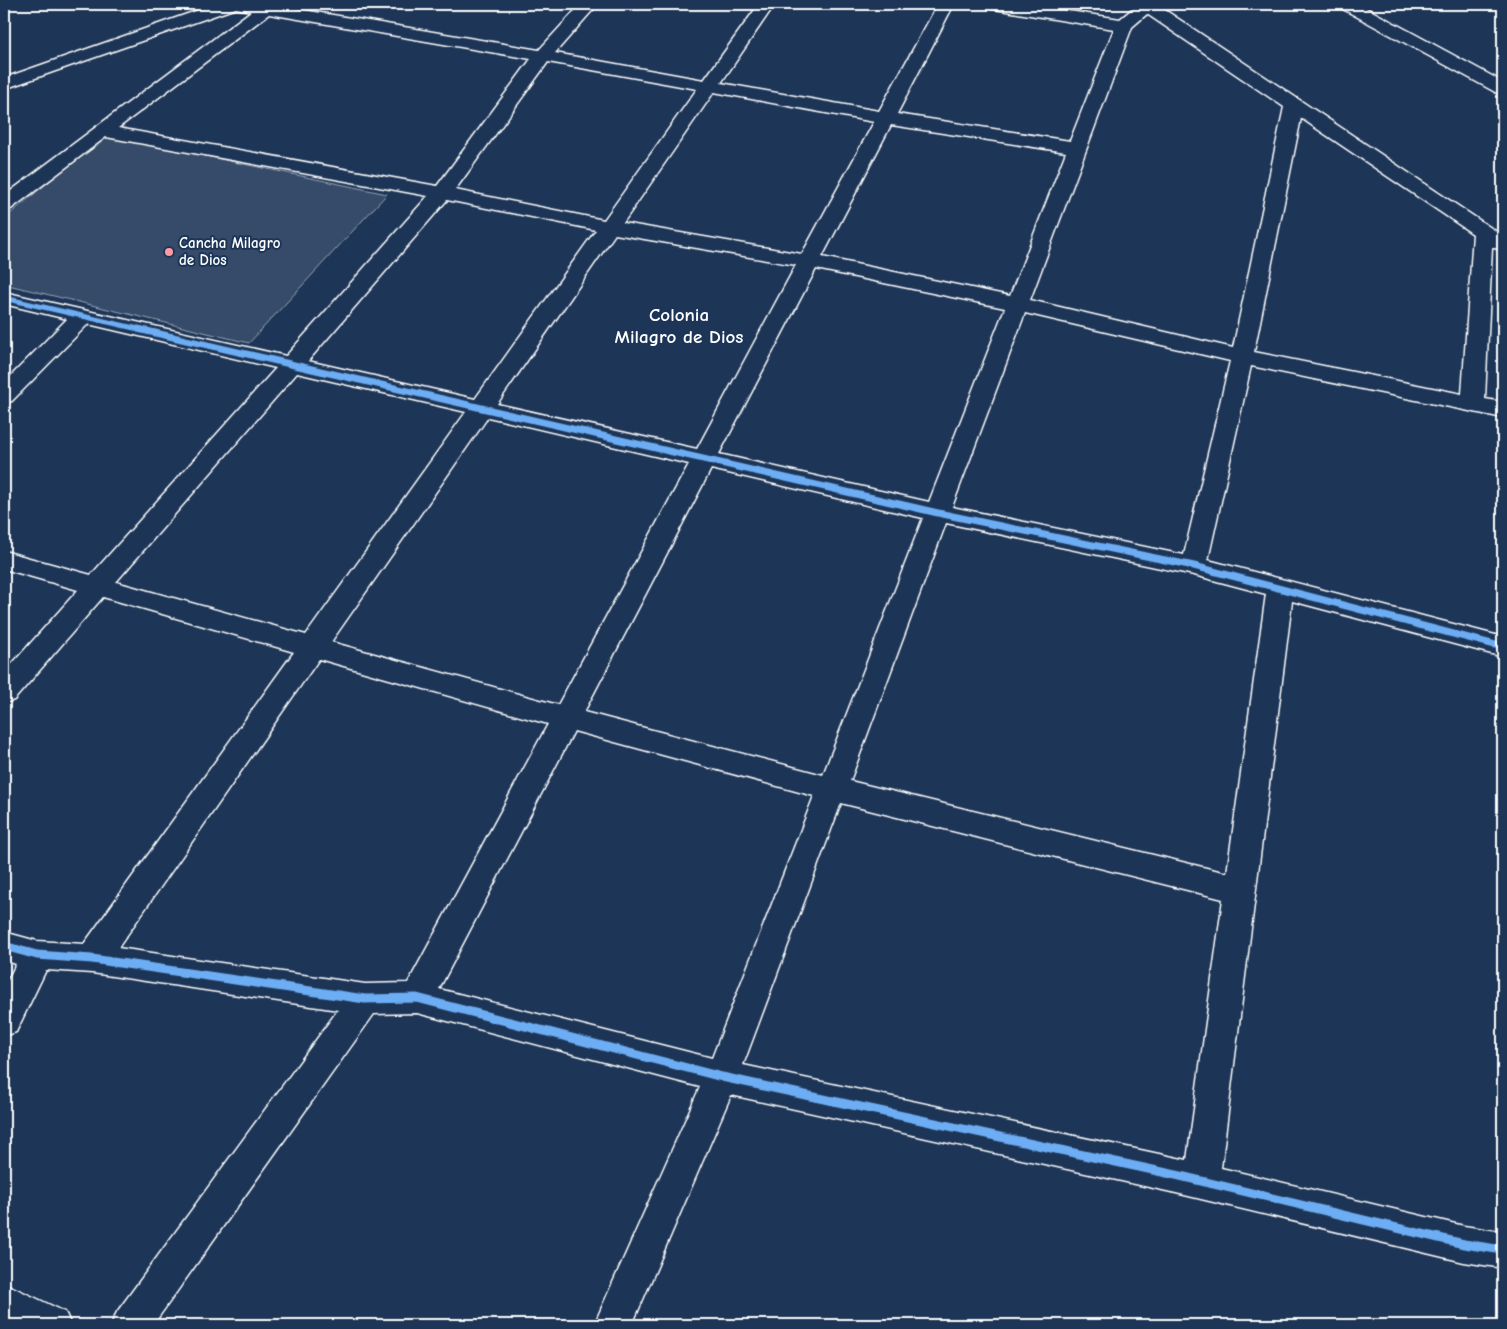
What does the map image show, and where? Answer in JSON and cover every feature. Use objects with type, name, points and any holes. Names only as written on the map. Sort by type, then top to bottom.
[{"type":"street","points":[[4,84],[232,4]]},
{"type":"street","points":[[240,4],[543,56],[885,118],[1077,148]]},
{"type":"street","points":[[4,692],[442,193],[543,56],[590,4]]},
{"type":"street","points":[[92,960],[767,4]]},
{"type":"street","points":[[417,998],[946,4]]},
{"type":"street","points":[[994,4],[1124,25]]},
{"type":"street","points":[[613,1325],[722,1077],[1124,25],[1146,4],[1503,245]]},
{"type":"street","points":[[1347,4],[1503,89]]},
{"type":"street","points":[[4,205],[266,9]]},
{"type":"street","points":[[1194,566],[1242,358],[1294,105]]},
{"type":"street","points":[[103,131],[442,193],[609,228],[809,261],[1018,304],[1242,358],[1503,410]]},
{"type":"street","points":[[1472,404],[1483,231]]},
{"type":"street","points":[[4,298],[938,513],[1194,566],[1503,647]]},
{"type":"street","points":[[4,396],[83,316]]},
{"type":"street","points":[[4,560],[566,718],[832,789],[1240,890]]},
{"type":"street","points":[[1202,1181],[1280,588]]},
{"type":"street","points":[[4,946],[37,955],[92,960],[364,999],[417,998],[722,1077],[1202,1181],[1464,1244],[1503,1250]]},
{"type":"street","points":[[4,1022],[37,955]]},
{"type":"street","points":[[130,1325],[364,999]]},
{"type":"street","points":[[4,1302],[52,1325]]},
{"type":"shaded area","name":"Cancha Milagro de Dios","points":[[105,135],[387,194],[249,343],[4,284],[4,219]]},
{"type":"cycle path","points":[[4,298],[938,513],[1194,566],[1503,647]]},
{"type":"cycle path","points":[[4,946],[37,955],[92,959],[365,999],[417,998],[722,1077],[1176,1175],[1464,1244],[1503,1250]]},
{"type":"place","name":"Cancha Milagro de Dios","points":[[169,252]]},
{"type":"district","name":"Colonia Milagro de Dios","points":[[679,326]]}]
